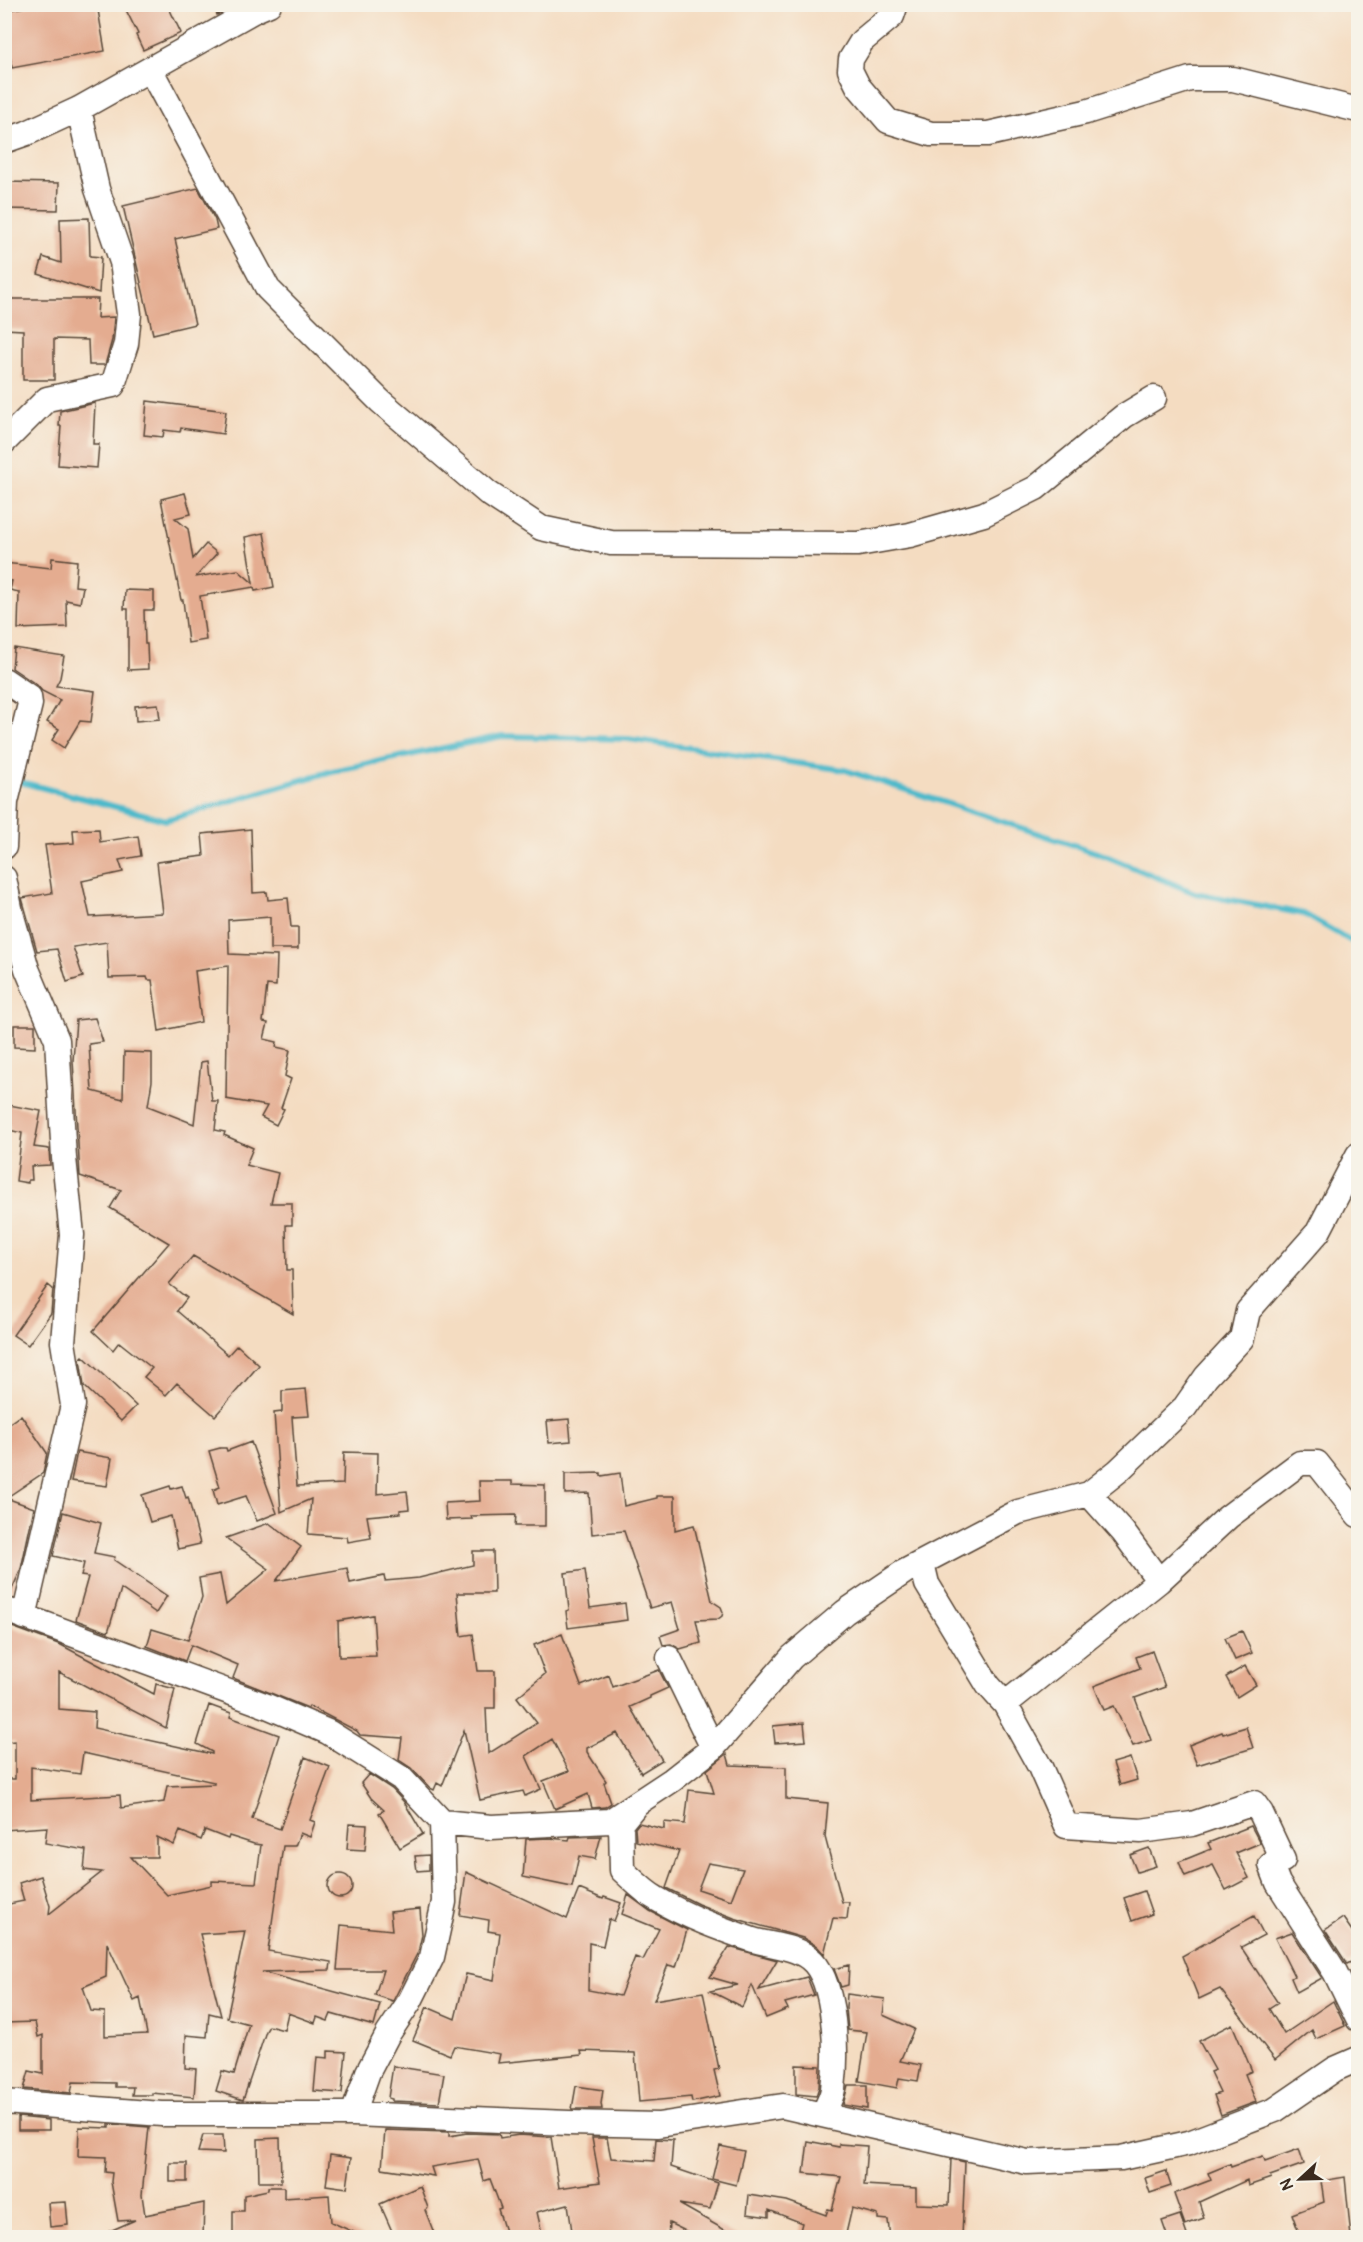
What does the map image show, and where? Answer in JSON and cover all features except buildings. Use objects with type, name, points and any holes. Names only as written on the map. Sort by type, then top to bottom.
[{"type":"street","points":[[896,4],[892,16],[862,41],[851,59],[850,70],[858,86],[888,121],[932,134],[988,134],[1086,112],[1190,79],[1233,79],[1359,110]]},
{"type":"street","points":[[4,141],[78,109],[259,6]]},
{"type":"street","points":[[150,69],[268,289],[380,401],[488,493],[542,528],[611,543],[858,544],[910,535],[984,514],[1036,488],[1124,416],[1154,398]]},
{"type":"street","points":[[4,442],[47,399],[113,385],[126,344],[129,314],[122,262],[97,189],[78,109]]},
{"type":"street","points":[[4,680],[28,698],[30,704],[6,802],[4,848]]},
{"type":"street","points":[[4,878],[27,969],[57,1040],[64,1158],[72,1234],[63,1342],[73,1405],[14,1613],[267,1706],[327,1732],[401,1778],[442,1822],[491,1827],[610,1821],[634,1807],[713,1748],[792,1657],[845,1612],[904,1572],[1018,1512],[1089,1494],[1118,1471],[1185,1407],[1206,1377],[1242,1338],[1248,1311],[1318,1232],[1359,1155]]},
{"type":"street","points":[[1005,1704],[1160,1581],[1228,1517],[1300,1462],[1317,1463],[1359,1515]]},
{"type":"street","points":[[1089,1494],[1123,1532],[1160,1581]]},
{"type":"street","points":[[922,1563],[927,1584],[988,1685],[1005,1704],[1040,1767],[1066,1826],[1141,1831],[1192,1824],[1254,1803],[1261,1813],[1282,1860],[1271,1865],[1278,1883],[1335,1972],[1359,2019]]},
{"type":"street","points":[[669,1658],[713,1748]]},
{"type":"street","points":[[634,1807],[621,1823],[622,1870],[655,1899],[717,1927],[797,1952],[810,1958],[816,1966],[824,1982],[832,2010],[835,2045],[833,2091],[823,2114]]},
{"type":"street","points":[[353,2114],[368,2072],[388,2034],[410,2001],[432,1957],[444,1902],[442,1822]]},
{"type":"street","points":[[4,2102],[162,2114],[353,2114],[658,2125],[783,2106],[1027,2162],[1121,2158],[1189,2143],[1275,2110],[1335,2069],[1359,2059]]},
{"type":"waterway","points":[[17,781],[166,820],[332,771],[502,736],[628,739],[845,770],[1101,854],[1195,893],[1304,914],[1358,945]]}]
